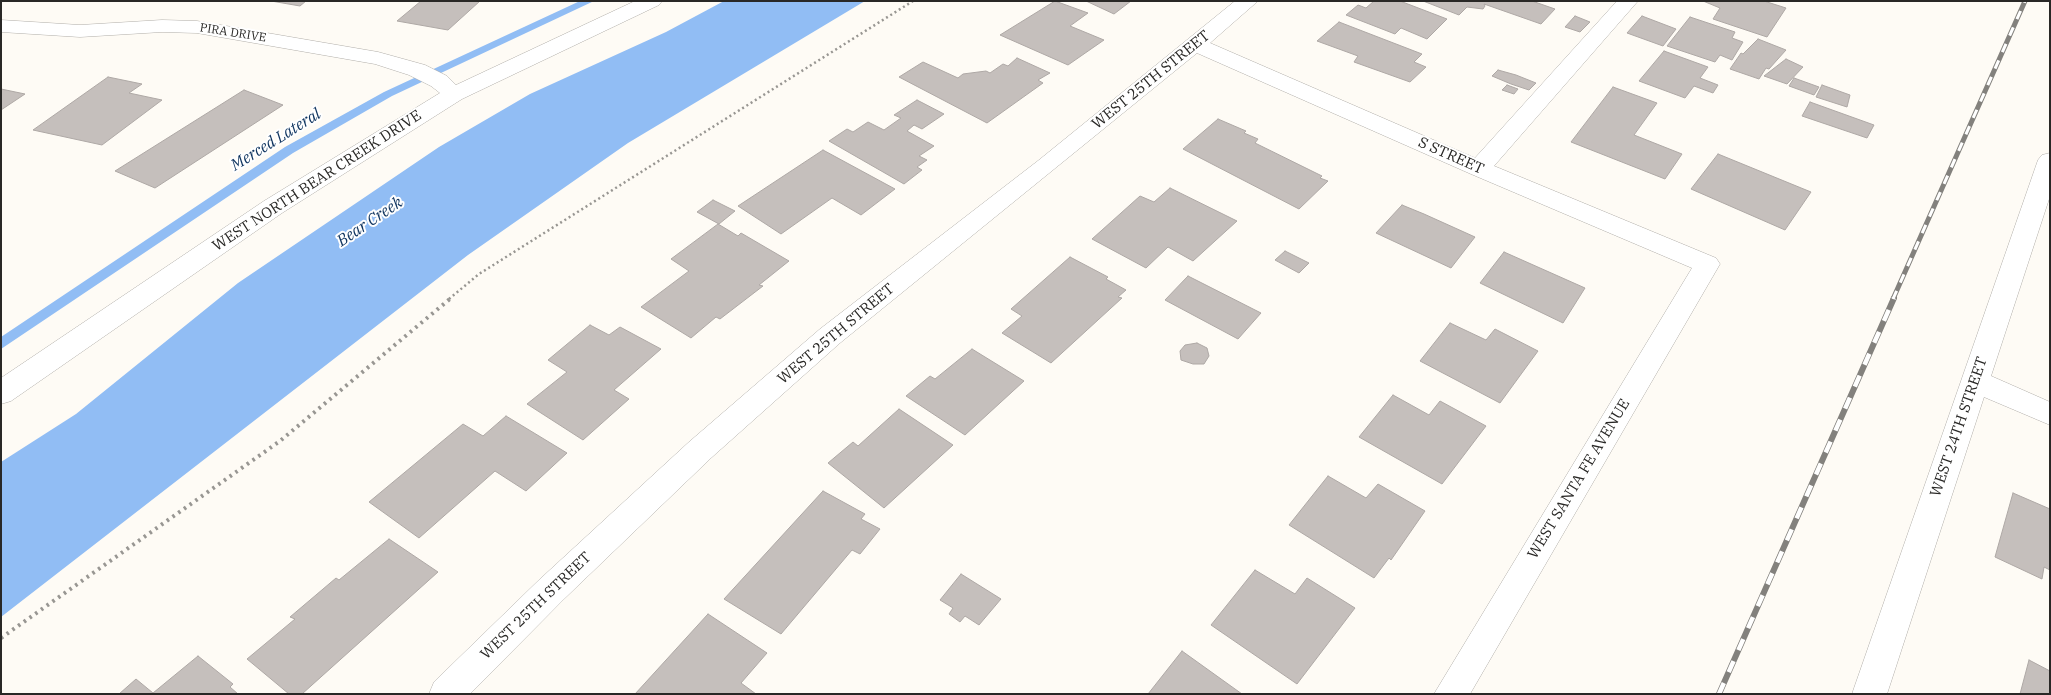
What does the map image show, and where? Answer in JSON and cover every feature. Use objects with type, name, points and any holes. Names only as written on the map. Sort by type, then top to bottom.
[{"type":"street","name":"WEST NORTH BEAR CREEK DRIVE","points":[[1,393],[446,88],[652,1]]},
{"type":"street","name":"WEST 25TH STREET","points":[[446,694],[551,590],[686,464],[830,336],[1047,165],[1248,1]]},
{"type":"street","points":[[1479,169],[1628,1]]},
{"type":"street","name":"PIRA DRIVE","points":[[1,26],[80,30],[162,26],[197,27],[378,58],[417,70],[446,88]]},
{"type":"street","name":"S STREET","points":[[1195,44],[1479,169],[1707,264]]},
{"type":"street","name":"WEST 24TH STREET","points":[[1869,694],[2050,160]]},
{"type":"street","name":"WEST SANTA FE AVENUE","points":[[1451,694],[1707,264]]},
{"type":"street","points":[[1974,381],[2050,414]]},
{"type":"path","points":[[1,638],[280,441],[479,274],[913,1]]},
{"type":"water","name":"Bear Creek","points":[[724,1],[865,1],[628,143],[468,255],[1,617],[1,462],[76,414],[238,283],[439,147],[530,94],[666,32]]},
{"type":"building","points":[[271,1],[306,1],[300,6]]},
{"type":"building","points":[[421,1],[480,1],[448,30],[397,21]]},
{"type":"building","points":[[1055,1],[1088,13],[1070,26],[1104,40],[1068,65],[1000,35]]},
{"type":"building","points":[[1086,1],[1131,1],[1114,14]]},
{"type":"building","points":[[1374,1],[1400,1],[1447,19],[1427,39],[1401,28],[1395,34],[1346,15],[1358,5],[1366,8]]},
{"type":"building","points":[[1423,1],[1532,1],[1555,9],[1541,24],[1484,4],[1483,9],[1467,7],[1459,15]]},
{"type":"building","points":[[1703,1],[1764,1],[1786,8],[1767,37],[1713,19],[1720,8]]},
{"type":"building","points":[[1575,16],[1590,22],[1580,32],[1565,27]]},
{"type":"building","points":[[1642,16],[1676,29],[1663,46],[1627,33]]},
{"type":"building","points":[[1690,17],[1735,32],[1732,38],[1743,42],[1732,60],[1720,55],[1715,62],[1667,46]]},
{"type":"building","points":[[1339,22],[1422,54],[1414,62],[1426,67],[1410,82],[1354,62],[1358,56],[1317,41]]},
{"type":"building","points":[[1758,39],[1786,50],[1769,69],[1766,68],[1759,79],[1730,69],[1741,53],[1743,54]]},
{"type":"building","points":[[1664,51],[1708,67],[1700,78],[1718,85],[1713,93],[1694,86],[1685,98],[1639,81]]},
{"type":"building","points":[[1017,58],[1050,73],[1038,80],[1043,83],[987,123],[899,77],[923,62],[958,78],[963,74],[986,71],[990,73],[1003,64],[1008,66]]},
{"type":"building","points":[[1786,59],[1803,67],[1787,84],[1764,76]]},
{"type":"building","points":[[1498,70],[1536,83],[1529,90],[1511,84],[1492,76]]},
{"type":"building","points":[[108,77],[142,84],[129,93],[162,100],[102,145],[33,130]]},
{"type":"building","points":[[1794,78],[1819,87],[1814,95],[1789,86]]},
{"type":"building","points":[[1507,85],[1518,89],[1514,94],[1502,90]]},
{"type":"building","points":[[1822,85],[1850,95],[1847,107],[1816,97]]},
{"type":"building","points":[[1613,87],[1657,103],[1634,135],[1682,154],[1665,179],[1571,142]]},
{"type":"building","points":[[1,89],[25,94],[1,110]]},
{"type":"building","points":[[244,90],[283,105],[155,188],[115,171]]},
{"type":"building","points":[[917,100],[944,114],[922,129],[914,125],[907,131],[934,146],[919,156],[927,160],[917,167],[922,170],[904,184],[829,141],[847,129],[853,132],[868,122],[884,130],[901,118],[894,115]]},
{"type":"building","points":[[1810,102],[1874,125],[1867,138],[1802,116]]},
{"type":"building","points":[[1218,119],[1246,131],[1244,133],[1258,139],[1255,143],[1322,176],[1320,178],[1328,181],[1299,209],[1183,149]]},
{"type":"building","points":[[823,150],[895,189],[861,215],[832,198],[781,234],[738,206]]},
{"type":"building","points":[[1718,154],[1811,192],[1785,230],[1691,189]]},
{"type":"building","points":[[1170,188],[1237,221],[1193,261],[1168,247],[1146,268],[1092,239],[1140,196],[1154,202]]},
{"type":"building","points":[[713,200],[735,211],[719,224],[697,212]]},
{"type":"building","points":[[1402,205],[1475,237],[1451,268],[1376,233]]},
{"type":"building","points":[[718,224],[738,236],[741,233],[789,261],[759,285],[763,286],[720,319],[716,317],[691,338],[641,307],[689,271],[671,259]]},
{"type":"building","points":[[1285,251],[1309,263],[1299,273],[1275,260]]},
{"type":"building","points":[[1504,252],[1585,288],[1563,323],[1480,283]]},
{"type":"building","points":[[1070,257],[1108,277],[1106,279],[1126,290],[1118,297],[1122,298],[1051,363],[1002,333],[1022,316],[1011,309]]},
{"type":"building","points":[[1188,276],[1261,313],[1238,339],[1165,300]]},
{"type":"building","points":[[1450,323],[1486,340],[1495,329],[1538,351],[1500,403],[1420,361]]},
{"type":"building","points":[[590,325],[609,335],[620,327],[661,349],[614,390],[629,399],[583,440],[527,404],[567,372],[548,360]]},
{"type":"building","points":[[1197,343],[1207,348],[1209,356],[1204,364],[1193,364],[1181,360],[1180,351],[1185,345]]},
{"type":"building","points":[[972,349],[1024,381],[965,435],[906,396],[930,376],[935,379]]},
{"type":"building","points":[[1393,395],[1429,415],[1440,401],[1486,426],[1442,484],[1359,437]]},
{"type":"building","points":[[899,409],[953,445],[884,508],[828,463],[853,442],[858,446]]},
{"type":"building","points":[[506,416],[567,453],[526,491],[495,471],[419,538],[369,502],[463,424],[483,436]]},
{"type":"building","points":[[1328,476],[1366,498],[1378,484],[1425,511],[1391,560],[1389,558],[1374,578],[1289,525]]},
{"type":"building","points":[[823,491],[865,514],[861,519],[880,529],[860,554],[852,550],[781,634],[724,599]]},
{"type":"building","points":[[2013,493],[2050,509],[2050,570],[2044,567],[2042,579],[1995,557]]},
{"type":"building","points":[[389,539],[438,572],[302,694],[289,694],[247,659],[295,619],[290,617],[336,578],[339,580]]},
{"type":"building","points":[[1255,570],[1295,594],[1307,578],[1355,608],[1297,684],[1211,625]]},
{"type":"building","points":[[961,574],[1001,599],[979,625],[965,616],[960,622],[949,614],[953,608],[940,600]]},
{"type":"building","points":[[708,614],[767,653],[741,683],[756,694],[635,694]]},
{"type":"building","points":[[1182,651],[1242,694],[1148,694]]},
{"type":"building","points":[[198,656],[233,684],[230,687],[238,694],[119,694],[136,679],[153,693]]},
{"type":"building","points":[[2029,660],[2050,671],[2050,694],[2020,694]]},
{"type":"waterway","name":"Merced Lateral","points":[[1,344],[182,220],[289,150],[388,94],[589,1]]},
{"type":"railway","points":[[1893,299],[2025,1]]},
{"type":"railway","points":[[1719,694],[1894,298]]}]
